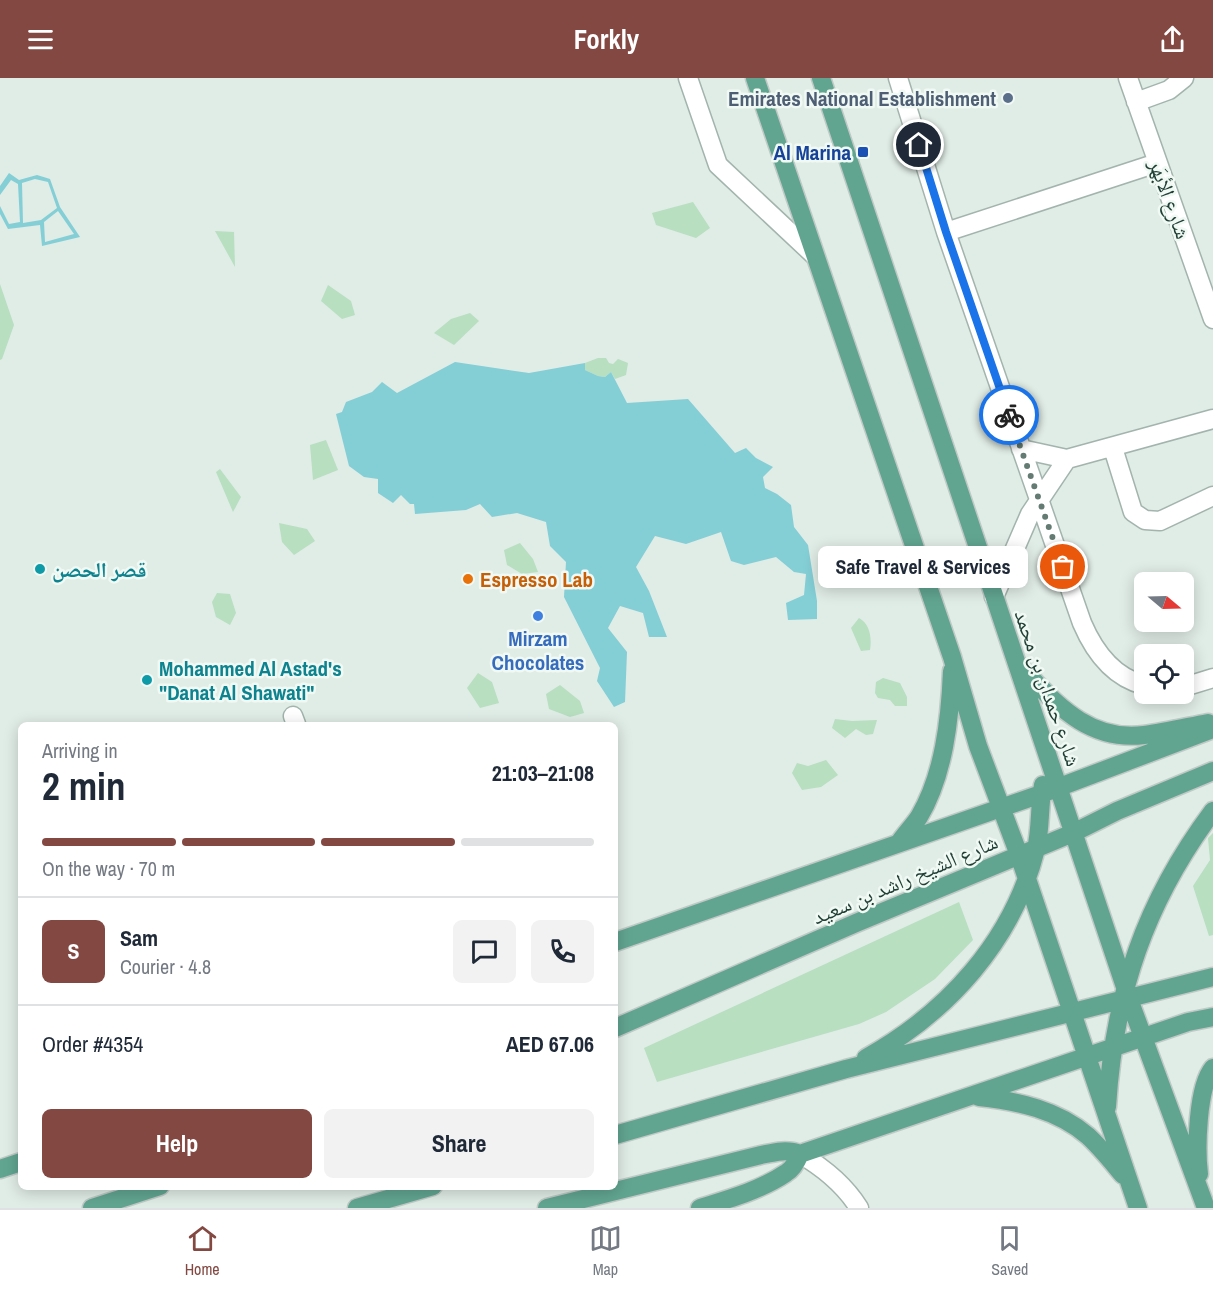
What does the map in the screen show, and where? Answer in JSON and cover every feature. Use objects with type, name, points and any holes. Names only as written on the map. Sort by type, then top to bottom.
[{"type":"main road","points":[[755,78],[952,657],[978,746],[1002,808],[1028,851]]},
{"type":"main road","name":"شارع حمدان بن محمد","points":[[821,78],[1047,755],[1050,791],[1073,833],[1125,995],[1144,1037],[1204,1202]]},
{"type":"main road","points":[[899,843],[918,819],[932,791],[949,711],[952,657]]},
{"type":"main road","points":[[1016,663],[1072,716],[1088,727],[1111,734],[1143,735],[1213,722]]},
{"type":"main road","name":"شارع الشيخ راشد بن سعيد","points":[[618,941],[1050,791],[1213,729]]},
{"type":"main road","name":"شارع الشيخ راشد بن سعيد","points":[[618,1027],[1213,771]]},
{"type":"main road","points":[[846,1069],[895,1042],[928,1018],[960,987],[994,945],[1016,904],[1027,876],[1028,851],[1050,791]]},
{"type":"main road","points":[[1107,1113],[1112,1048],[1125,995],[1153,910],[1175,868],[1213,811]]},
{"type":"main road","points":[[1027,876],[1138,1208]]},
{"type":"main road","points":[[618,1134],[846,1069],[1072,1013],[1125,995],[1213,977]]},
{"type":"main road","points":[[547,1208],[761,1155],[781,1151],[800,1154],[1188,1022],[1213,1017]]},
{"type":"main road","points":[[1204,1202],[1198,1163],[1198,1129],[1206,1082],[1213,1068]]},
{"type":"main road","points":[[974,1096],[1030,1106],[1070,1123],[1088,1136],[1130,1182]]},
{"type":"main road","points":[[700,1208],[742,1194],[787,1173],[800,1154]]},
{"type":"main road","points":[[0,1169],[18,1163]]},
{"type":"main road","points":[[92,1208],[148,1190]]},
{"type":"main road","points":[[357,1208],[419,1190]]},
{"type":"street","points":[[688,78],[717,165],[814,255]]},
{"type":"street","points":[[898,78],[946,232],[1090,643],[1120,674],[1134,680]]},
{"type":"street","name":"شارع الأبهَر","points":[[1128,78],[1156,164],[1213,319]]},
{"type":"street","points":[[1136,102],[1169,90],[1184,78]]},
{"type":"street","points":[[946,232],[1156,164]]},
{"type":"street","points":[[1021,449],[1067,459],[1113,448],[1210,416]]},
{"type":"street","points":[[1113,448],[1133,512],[1145,520],[1160,521],[1213,496]]},
{"type":"street","points":[[994,597],[1017,542],[1039,500],[1067,459]]},
{"type":"street","points":[[1194,684],[1213,678]]},
{"type":"street","points":[[800,1154],[832,1176],[859,1208]]},
{"type":"green space","points":[[693,202],[710,228],[696,238],[656,225],[652,213]]},
{"type":"green space","points":[[215,231],[234,232],[235,267]]},
{"type":"green space","points":[[0,284],[14,325],[0,360]]},
{"type":"green space","points":[[328,285],[351,301],[355,315],[342,319],[321,301]]},
{"type":"green space","points":[[470,313],[479,321],[454,345],[434,333],[451,319]]},
{"type":"green space","points":[[598,358],[606,358],[609,363],[613,364],[618,359],[628,363],[626,375],[615,379],[611,372],[605,377],[585,370],[585,363]]},
{"type":"green space","points":[[326,440],[338,470],[313,480],[310,445]]},
{"type":"green space","points":[[220,469],[241,497],[233,512],[216,472]]},
{"type":"green space","points":[[279,523],[307,529],[315,541],[294,555],[282,542]]},
{"type":"green space","points":[[520,543],[533,559],[538,572],[522,574],[507,565],[504,550]]},
{"type":"green space","points":[[217,593],[230,594],[236,613],[230,625],[216,617],[212,602]]},
{"type":"green space","points":[[859,618],[866,624],[869,632],[870,650],[861,651],[851,628]]},
{"type":"green space","points":[[478,673],[492,682],[499,703],[480,708],[467,688]]},
{"type":"green space","points":[[883,678],[900,683],[907,697],[907,706],[895,706],[890,700],[878,698],[875,693],[876,682]]},
{"type":"green space","points":[[560,685],[580,701],[584,713],[570,717],[549,709],[546,694]]},
{"type":"green space","points":[[835,719],[877,720],[873,734],[866,735],[856,729],[845,738],[832,728]]},
{"type":"green space","points":[[826,760],[838,775],[821,787],[802,790],[792,773],[797,763],[808,766]]},
{"type":"green space","points":[[1213,833],[1213,935],[1209,936],[1193,886],[1210,860],[1208,838]]},
{"type":"green space","points":[[959,902],[973,940],[935,979],[886,1012],[859,1024],[657,1082],[644,1048]]},
{"type":"water","points":[[9,173],[19,180],[37,175],[50,179],[60,207],[80,237],[42,246],[40,225],[8,229],[0,214],[0,206],[9,224],[20,222],[18,184],[11,180],[0,195],[0,186]],"holes":[[[35,179],[48,182],[57,208],[41,220],[23,223],[22,183]],[[58,211],[74,234],[45,242],[44,222]]]},
{"type":"water","points":[[455,362],[529,373],[585,363],[585,370],[598,376],[605,377],[611,372],[627,403],[688,399],[735,453],[746,448],[756,458],[773,467],[763,477],[765,488],[791,505],[794,527],[808,545],[817,601],[817,619],[788,620],[786,603],[804,595],[806,574],[794,572],[776,557],[744,565],[731,561],[721,532],[686,544],[655,536],[636,567],[649,591],[667,637],[649,637],[643,613],[620,606],[608,628],[627,652],[625,702],[614,707],[597,681],[600,668],[564,597],[566,562],[550,546],[546,522],[517,513],[492,517],[480,504],[466,510],[415,514],[414,504],[410,504],[401,495],[393,503],[378,493],[378,479],[364,477],[349,466],[336,414],[342,412],[346,402],[372,392],[382,382],[397,393]]},
{"type":"way so far","points":[[1009,415],[1063,567]]},
{"type":"place","name":"Emirates National Establishment","points":[[1008,98]]},
{"type":"place","name":"Al Marina","points":[[863,152]]},
{"type":"place","name":"Safe Travel & Services","points":[[1063,567]]},
{"type":"place","name":"قصر الحصن","points":[[40,569]]},
{"type":"place","name":"Espresso Lab","points":[[468,579]]},
{"type":"place","name":"Mirzam Chocolates","points":[[538,616]]},
{"type":"place","name":"Mohammed Al Astad's \"Danat Al Shawati\"","points":[[147,680]]},
{"type":"route","points":[[919,145],[946,232],[1009,415]]}]
